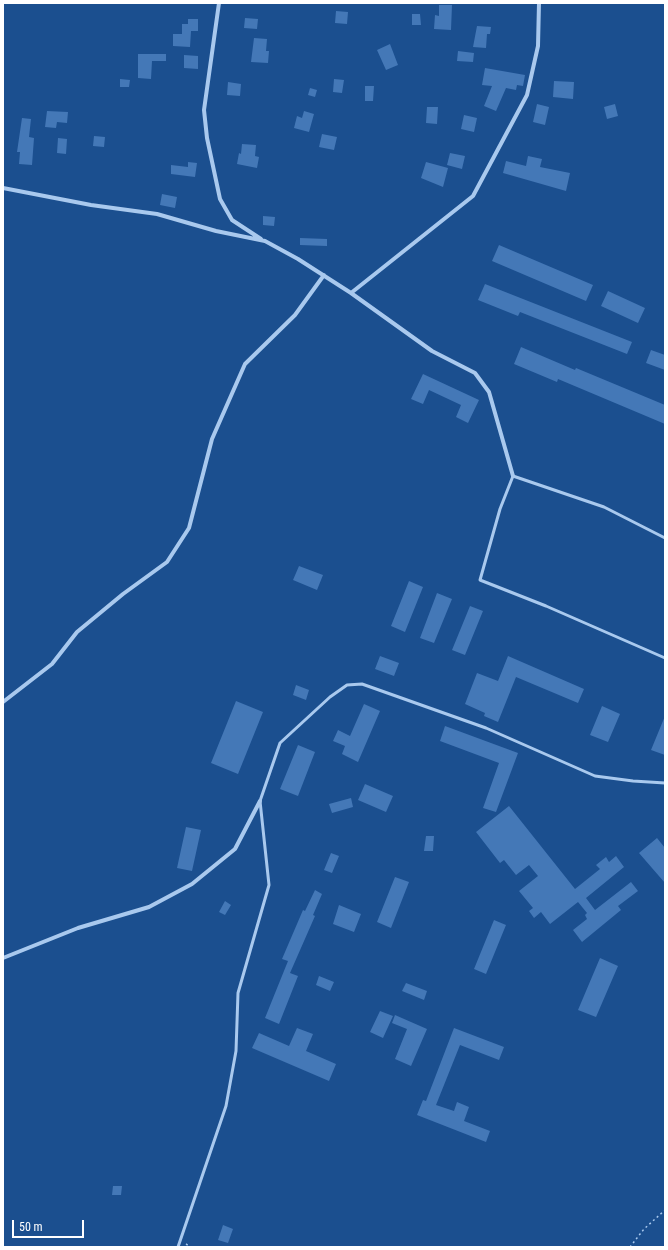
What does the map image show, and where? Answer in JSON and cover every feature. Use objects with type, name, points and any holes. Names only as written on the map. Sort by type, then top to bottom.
[{"type":"street","points":[[219,3],[204,110],[207,138],[220,199],[232,220],[324,275],[432,351],[475,373],[489,392],[514,476]]},
{"type":"street","points":[[351,293],[474,196],[527,95],[538,46],[539,3]]},
{"type":"street","points":[[3,188],[91,205],[157,214],[216,231],[265,241]]},
{"type":"street","points":[[3,702],[52,664],[77,632],[123,594],[167,562],[189,528],[200,478],[212,439],[245,364],[295,315],[324,275]]},
{"type":"street","points":[[3,958],[78,928],[149,907],[192,884],[235,849],[260,801]]},
{"type":"lane","points":[[665,538],[604,507],[514,476],[500,509],[480,580],[546,606],[665,658]]},
{"type":"lane","points":[[178,1247],[226,1106],[236,1051],[238,993],[269,885],[260,801],[280,743],[330,697],[347,685],[362,684],[486,728],[595,776],[665,783]]},
{"type":"path","points":[[630,1247],[644,1229],[665,1210]]},
{"type":"building","points":[[439,5],[452,5],[451,30],[434,29],[435,15],[439,16]]},
{"type":"building","points":[[336,11],[348,12],[347,24],[335,23]]},
{"type":"building","points":[[412,14],[420,14],[421,25],[412,25]]},
{"type":"building","points":[[245,18],[258,19],[257,29],[244,28]]},
{"type":"building","points":[[188,19],[198,19],[198,31],[191,31],[190,47],[173,46],[173,34],[182,34],[182,24],[188,24]]},
{"type":"building","points":[[477,26],[491,27],[490,34],[487,34],[486,48],[473,47]]},
{"type":"building","points":[[254,38],[267,39],[266,51],[269,51],[268,63],[251,62]]},
{"type":"building","points":[[390,44],[398,65],[386,70],[377,50]]},
{"type":"building","points":[[458,51],[474,53],[473,62],[457,61]]},
{"type":"building","points":[[138,54],[166,54],[166,61],[152,61],[151,79],[138,78]]},
{"type":"building","points":[[184,55],[198,56],[198,69],[184,68]]},
{"type":"building","points":[[485,68],[525,75],[523,86],[517,85],[516,90],[506,88],[496,111],[484,106],[492,86],[482,85]]},
{"type":"building","points":[[120,79],[130,80],[129,87],[120,87]]},
{"type":"building","points":[[334,79],[344,80],[342,93],[333,92]]},
{"type":"building","points":[[554,81],[574,82],[573,99],[553,97]]},
{"type":"building","points":[[228,82],[241,84],[240,96],[227,95]]},
{"type":"building","points":[[365,86],[374,86],[373,101],[365,101]]},
{"type":"building","points":[[310,88],[317,90],[315,97],[308,95]]},
{"type":"building","points":[[537,104],[549,107],[545,125],[533,122]]},
{"type":"building","points":[[615,104],[618,116],[607,119],[604,107]]},
{"type":"building","points":[[427,107],[438,107],[437,124],[426,123]]},
{"type":"building","points":[[47,111],[68,112],[67,123],[57,122],[56,128],[45,127]]},
{"type":"building","points":[[304,111],[314,114],[309,132],[294,128],[297,116],[302,118]]},
{"type":"building","points":[[464,115],[477,118],[474,132],[461,129]]},
{"type":"building","points":[[22,118],[31,119],[29,137],[34,138],[32,165],[19,164],[20,152],[17,152]]},
{"type":"building","points":[[322,134],[337,137],[334,150],[319,147]]},
{"type":"building","points":[[94,136],[105,137],[104,147],[93,146]]},
{"type":"building","points":[[58,138],[67,139],[66,154],[57,153]]},
{"type":"building","points":[[242,144],[256,145],[255,156],[259,157],[257,168],[237,164],[239,153],[241,154]]},
{"type":"building","points":[[450,153],[465,156],[462,169],[447,165]]},
{"type":"building","points":[[528,156],[542,159],[540,167],[570,173],[566,191],[503,173],[506,161],[526,166]]},
{"type":"building","points":[[188,162],[197,163],[195,177],[171,174],[171,165],[188,167]]},
{"type":"building","points":[[426,162],[448,168],[443,187],[421,178]]},
{"type":"building","points":[[162,194],[177,197],[175,208],[160,205]]},
{"type":"building","points":[[263,216],[275,217],[274,226],[263,225]]},
{"type":"building","points":[[300,238],[327,239],[327,246],[300,245]]},
{"type":"building","points":[[499,245],[593,285],[586,301],[492,261]]},
{"type":"building","points":[[485,284],[632,342],[627,354],[520,312],[518,316],[478,300]]},
{"type":"building","points":[[608,291],[645,308],[638,323],[601,306]]},
{"type":"building","points":[[521,347],[665,405],[665,424],[558,379],[557,382],[514,364]]},
{"type":"building","points":[[651,350],[665,355],[665,370],[646,363]]},
{"type":"building","points":[[423,374],[479,400],[468,423],[456,417],[461,405],[429,390],[423,404],[411,399]]},
{"type":"building","points":[[299,566],[323,575],[317,590],[293,580]]},
{"type":"building","points":[[409,581],[423,587],[405,632],[391,626]]},
{"type":"building","points":[[437,593],[452,599],[434,643],[420,638]]},
{"type":"building","points":[[470,606],[483,611],[465,655],[452,650]]},
{"type":"building","points":[[380,656],[399,663],[394,676],[375,669]]},
{"type":"building","points":[[508,656],[584,689],[578,703],[516,677],[498,722],[484,716],[485,713],[465,704],[477,673],[498,681]]},
{"type":"building","points":[[296,685],[309,690],[306,700],[293,695]]},
{"type":"building","points":[[236,701],[263,712],[238,774],[211,763]]},
{"type":"building","points":[[364,704],[380,711],[358,762],[342,754],[345,746],[333,741],[338,730],[350,736]]},
{"type":"building","points":[[602,706],[620,714],[608,742],[590,735]]},
{"type":"building","points":[[665,716],[665,755],[651,750]]},
{"type":"building","points":[[445,726],[518,753],[496,812],[483,808],[499,763],[440,741]]},
{"type":"building","points":[[298,745],[315,752],[298,796],[280,789]]},
{"type":"building","points":[[365,784],[393,796],[386,812],[358,800]]},
{"type":"building","points":[[351,798],[353,807],[332,813],[329,804]]},
{"type":"building","points":[[509,806],[575,889],[600,869],[596,865],[606,857],[609,862],[616,856],[624,867],[586,898],[595,910],[631,882],[638,891],[618,906],[621,910],[582,942],[573,930],[587,919],[585,915],[587,913],[578,902],[550,924],[541,912],[534,918],[529,911],[533,908],[519,891],[538,876],[529,865],[516,875],[504,860],[500,863],[476,832]]},
{"type":"building","points":[[186,827],[201,830],[192,871],[177,868]]},
{"type":"building","points":[[426,836],[434,836],[433,851],[424,851]]},
{"type":"building","points":[[657,838],[665,848],[665,883],[639,853]]},
{"type":"building","points":[[331,853],[339,856],[332,873],[324,870]]},
{"type":"building","points":[[395,877],[409,882],[391,928],[377,922]]},
{"type":"building","points":[[315,890],[322,894],[313,915],[315,916],[290,973],[298,976],[279,1024],[265,1018],[288,961],[282,959],[303,910],[305,911]]},
{"type":"building","points":[[225,901],[231,905],[225,915],[219,912]]},
{"type":"building","points":[[339,905],[361,914],[354,932],[333,924]]},
{"type":"building","points":[[494,920],[506,925],[486,974],[474,969]]},
{"type":"building","points":[[600,958],[618,966],[596,1017],[578,1010]]},
{"type":"building","points":[[319,976],[334,982],[330,991],[316,985]]},
{"type":"building","points":[[406,983],[427,991],[424,1000],[402,991]]},
{"type":"building","points":[[380,1011],[393,1016],[383,1038],[370,1032]]},
{"type":"building","points":[[395,1015],[427,1029],[411,1066],[395,1059],[407,1029],[392,1023]]},
{"type":"building","points":[[297,1028],[313,1034],[306,1051],[336,1064],[329,1081],[252,1048],[259,1033],[289,1046]]},
{"type":"building","points":[[454,1028],[504,1047],[499,1060],[460,1045],[436,1105],[454,1111],[457,1102],[469,1107],[464,1121],[490,1131],[486,1142],[417,1115],[423,1100],[426,1101]]},
{"type":"building","points":[[113,1186],[122,1186],[121,1195],[112,1195]]},
{"type":"building","points":[[223,1225],[233,1229],[228,1243],[218,1240]]}]
